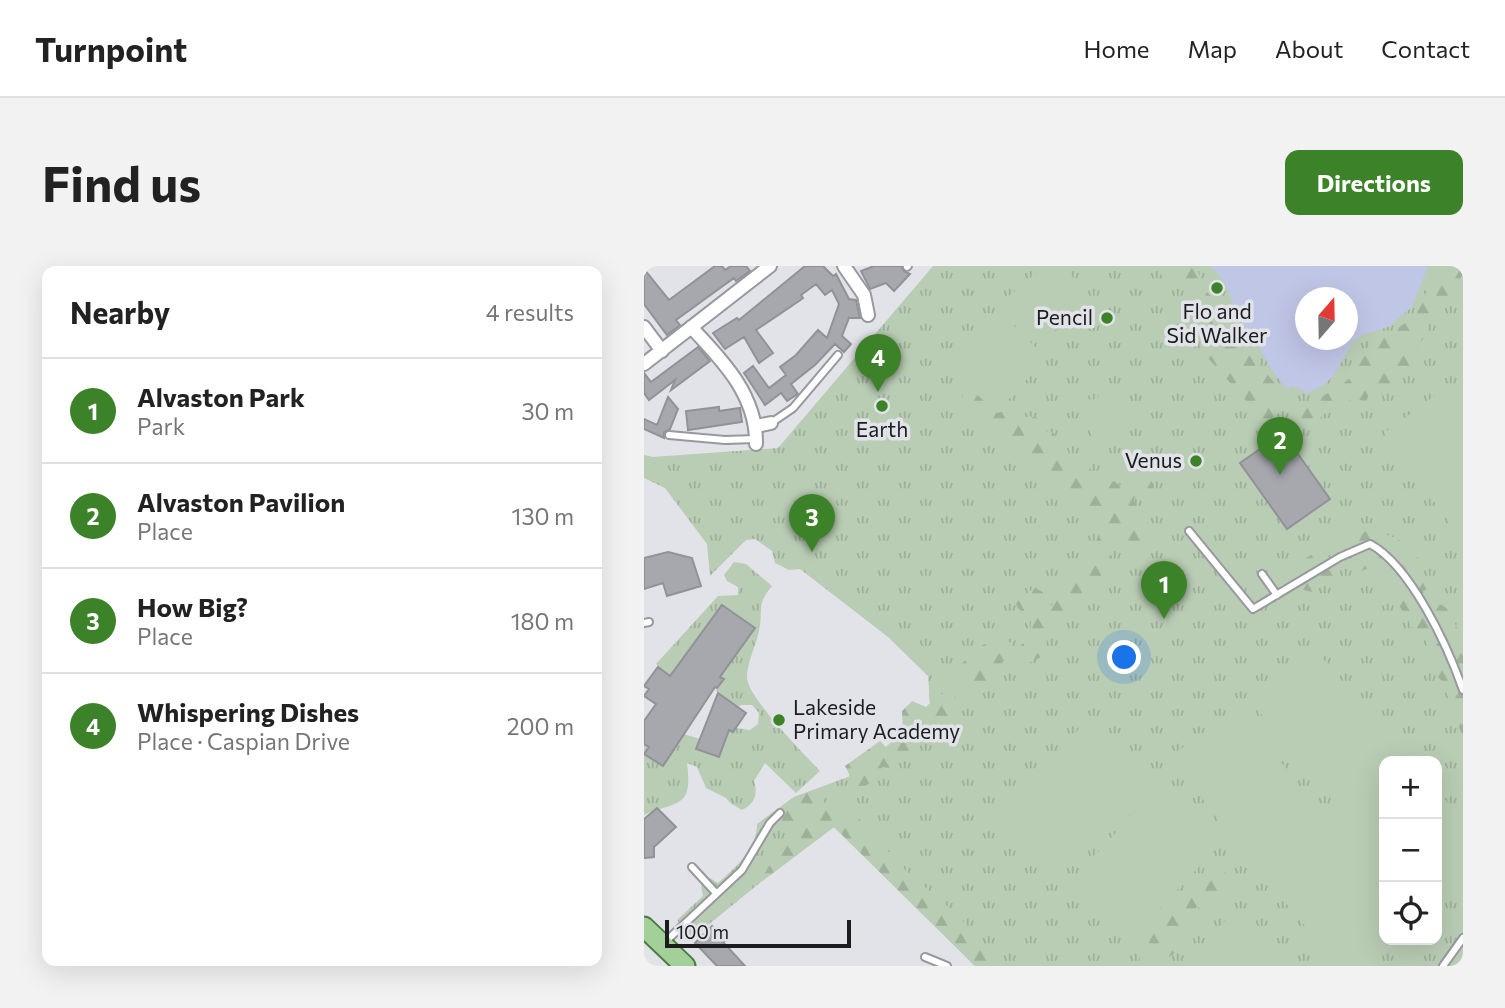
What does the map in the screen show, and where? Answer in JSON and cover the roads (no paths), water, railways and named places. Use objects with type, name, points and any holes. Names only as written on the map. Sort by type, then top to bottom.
[{"type":"main road","points":[[644,927],[685,966]]},
{"type":"street","points":[[644,364],[770,266]]},
{"type":"street","points":[[844,266],[864,295],[868,315]]},
{"type":"street","points":[[644,327],[662,351]]},
{"type":"street","points":[[691,327],[722,360],[740,385],[753,411],[757,436]]},
{"type":"street","points":[[757,436],[771,423]]},
{"type":"lane","points":[[771,423],[793,408],[838,355]]},
{"type":"lane","points":[[669,435],[725,440],[757,436]]},
{"type":"lane","points":[[1189,531],[1253,609],[1340,556],[1370,544],[1384,551],[1425,605],[1453,661],[1463,690]]},
{"type":"lane","points":[[1262,574],[1277,595]]},
{"type":"lane","points":[[663,945],[746,866],[770,823],[780,813]]},
{"type":"lane","points":[[692,867],[716,893]]},
{"type":"lane","points":[[1443,966],[1463,938]]},
{"type":"lane","points":[[925,957],[947,966]]},
{"type":"water","points":[[1209,266],[1428,266],[1412,307],[1388,327],[1358,338],[1358,287],[1295,287],[1295,350],[1348,350],[1335,374],[1324,385],[1305,394],[1304,390],[1291,386],[1288,389],[1274,374],[1258,344],[1260,342],[1251,331],[1248,332],[1235,311],[1226,285]]},
{"type":"place","name":"Flo and Sid Walker","points":[[1217,288]]},
{"type":"place","name":"Pencil","points":[[1107,318]]},
{"type":"place","name":"Whispering Dishes","points":[[878,392]]},
{"type":"place","name":"Earth","points":[[882,406]]},
{"type":"place","name":"Venus","points":[[1196,461]]},
{"type":"place","name":"Alvaston Pavilion","points":[[1280,475]]},
{"type":"place","name":"How Big?","points":[[812,552]]},
{"type":"place","name":"Alvaston Park","points":[[1164,619]]},
{"type":"place","name":"Lakeside Primary Academy","points":[[779,720]]}]
